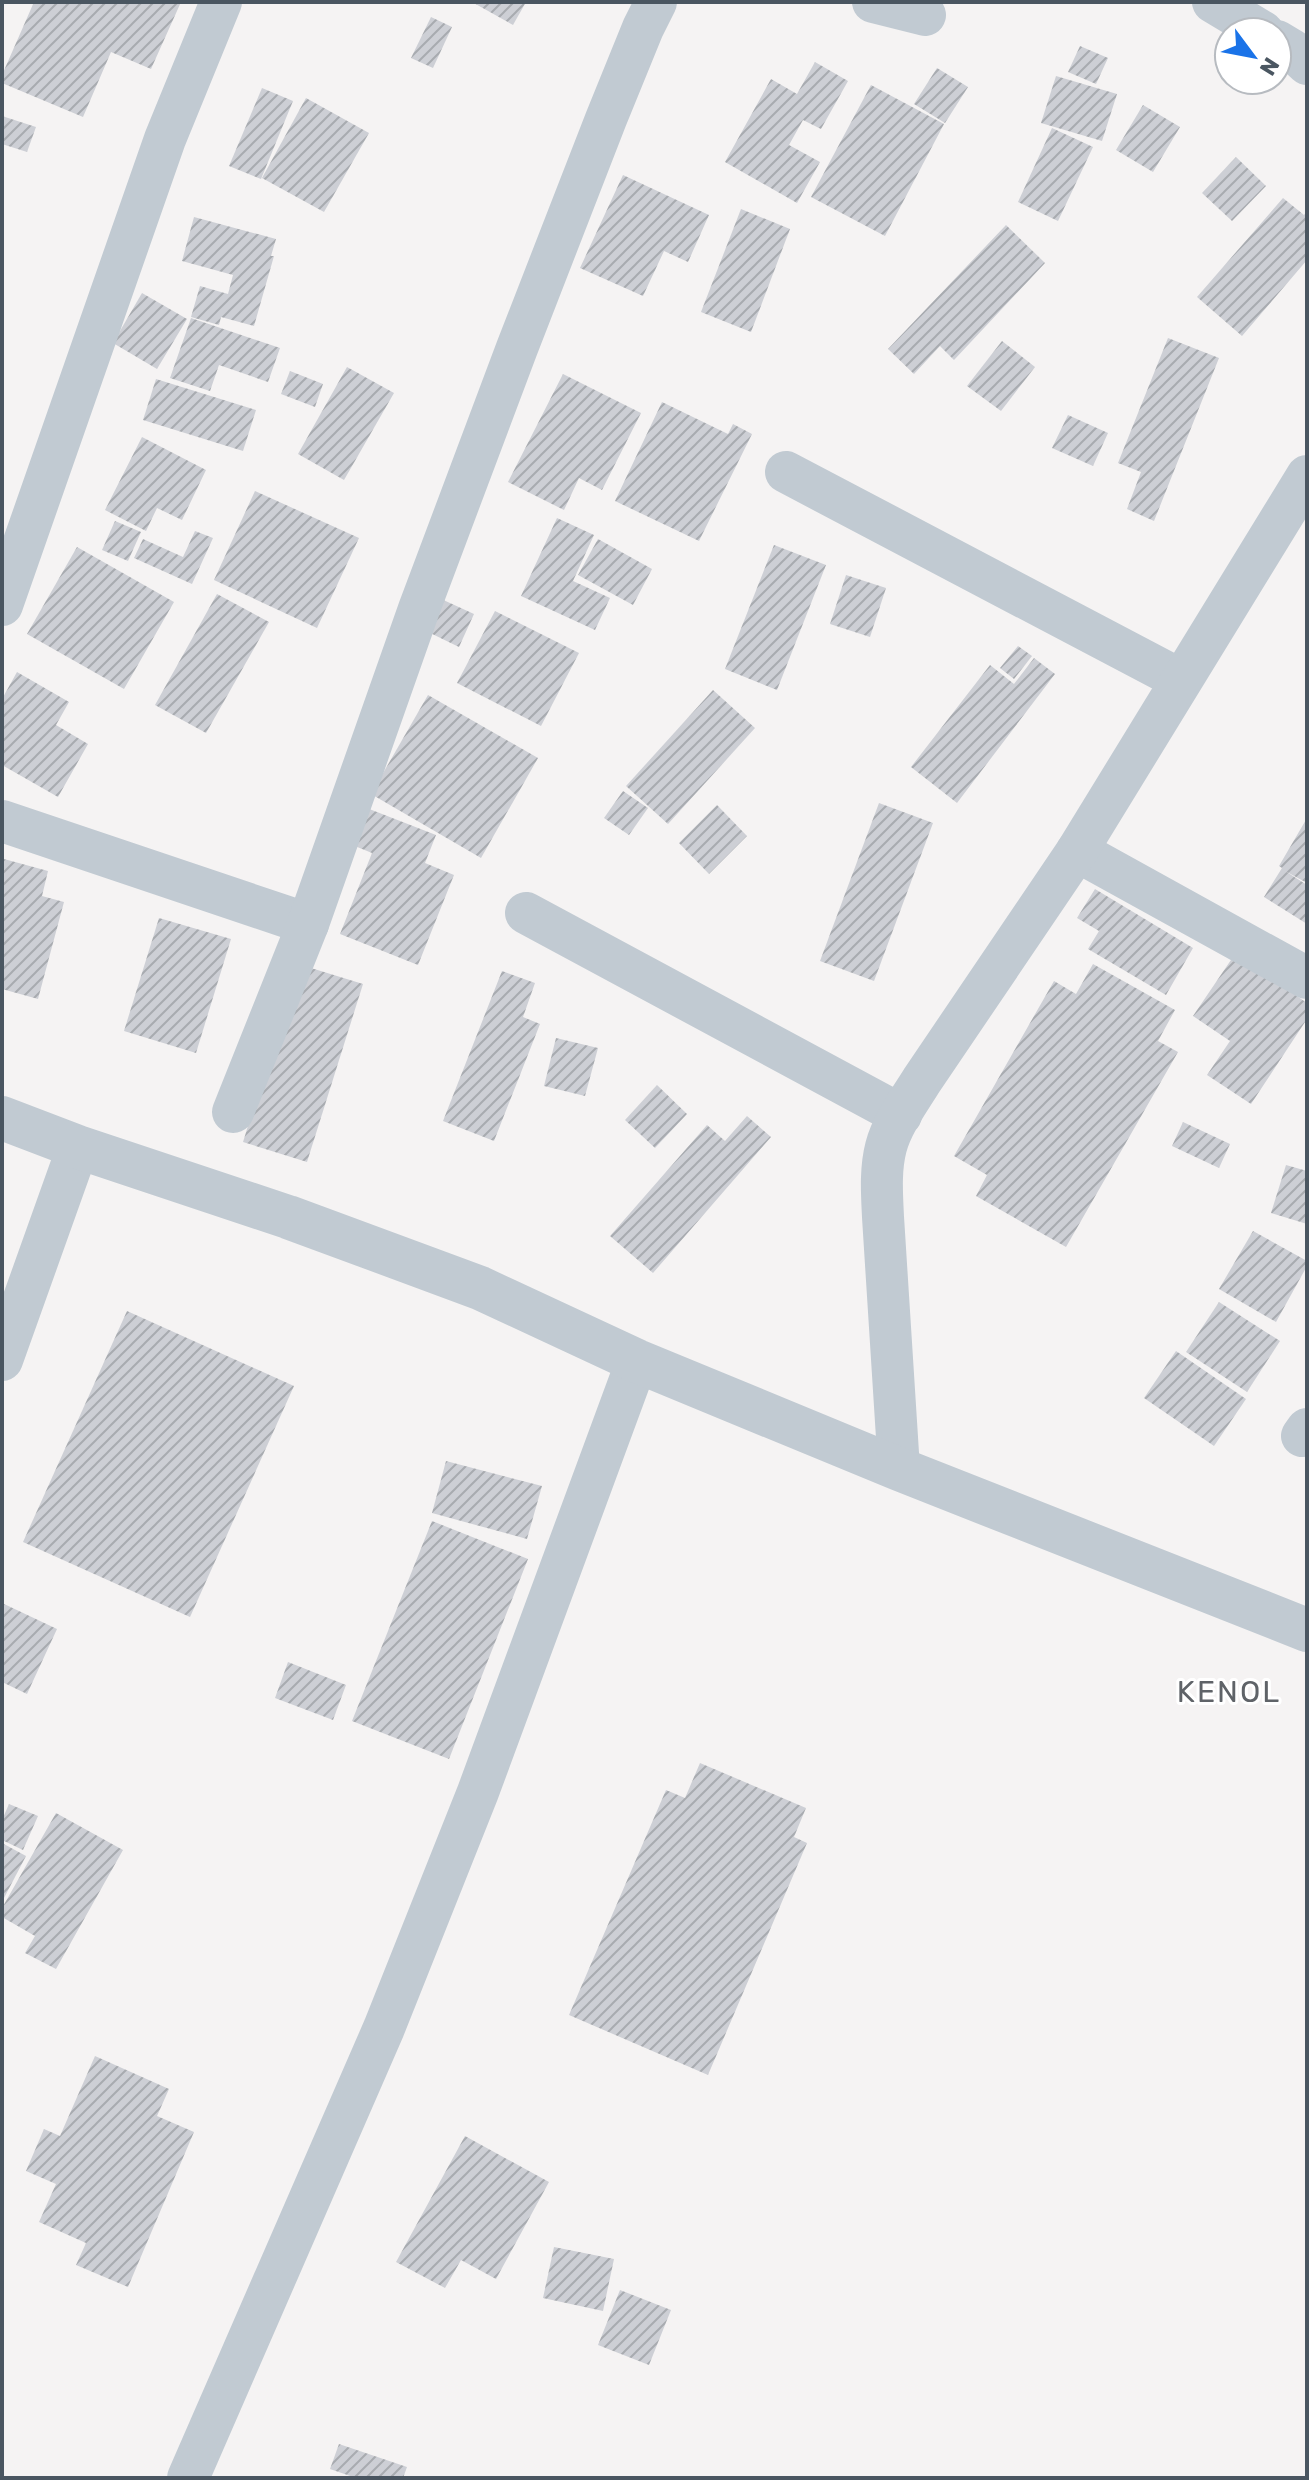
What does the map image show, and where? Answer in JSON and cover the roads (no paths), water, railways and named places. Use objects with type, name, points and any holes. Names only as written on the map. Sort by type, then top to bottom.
[{"type":"street","points":[[2,605],[165,139],[221,2]]},
{"type":"street","points":[[233,1112],[308,924],[419,609],[517,348],[637,41],[656,2]]},
{"type":"street","points":[[873,2],[925,15]]},
{"type":"street","points":[[1213,2],[1240,16]]},
{"type":"street","points":[[786,472],[1181,680]]},
{"type":"street","points":[[899,1469],[882,1180],[886,1147],[922,1080],[1077,851],[1307,476]]},
{"type":"street","points":[[2,821],[308,924]]},
{"type":"street","points":[[1077,851],[1307,978]]},
{"type":"street","points":[[526,913],[901,1115]]},
{"type":"street","points":[[2,1118],[78,1147],[288,1217],[480,1288],[637,1361],[899,1469],[1307,1630]]},
{"type":"street","points":[[2,1360],[78,1147]]},
{"type":"street","points":[[188,2478],[384,2028],[478,1792],[637,1361]]},
{"type":"district","name":"KENOL","points":[[1229,1692]]}]
